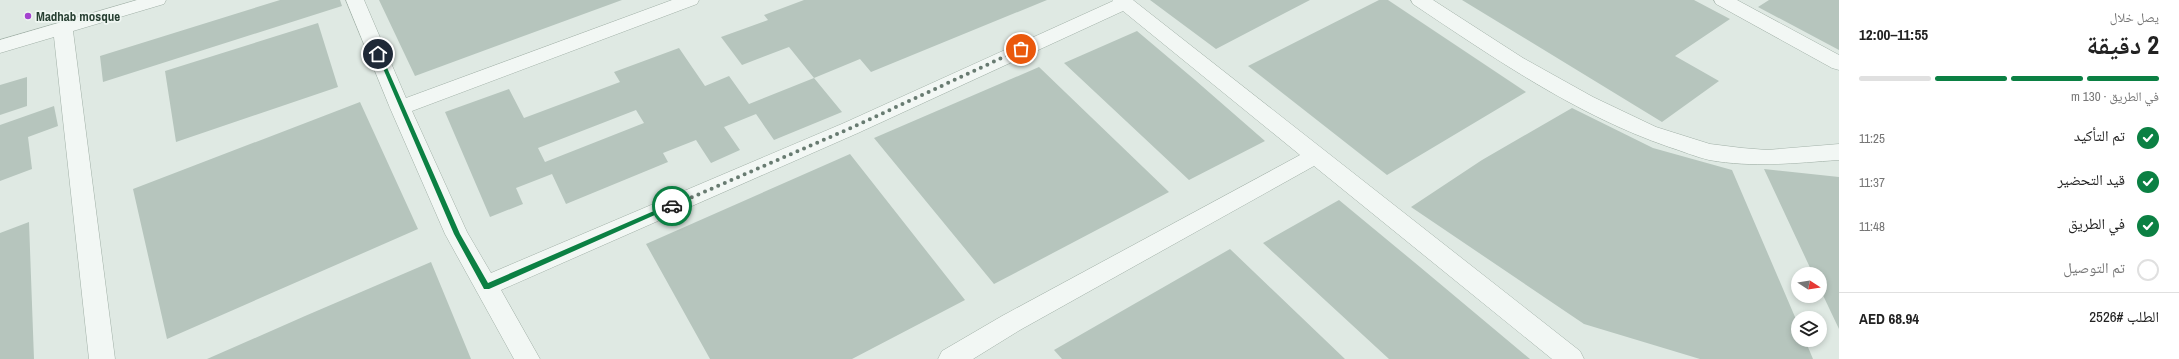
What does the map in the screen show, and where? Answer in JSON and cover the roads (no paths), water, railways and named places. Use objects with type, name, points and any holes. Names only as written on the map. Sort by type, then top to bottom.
[{"type":"street","points":[[0,47],[157,0]]},
{"type":"street","points":[[355,0],[400,108],[457,234],[527,359]]},
{"type":"street","points":[[400,108],[690,0]]},
{"type":"street","points":[[1420,0],[1516,63],[1586,102],[1649,132],[1709,152],[1742,156],[1767,158],[1839,152]]},
{"type":"street","points":[[1723,0],[1839,63]]},
{"type":"street","points":[[486,286],[851,128],[1123,2],[1317,155],[1570,359]]},
{"type":"street","points":[[63,28],[102,359]]},
{"type":"street","points":[[951,359],[1011,323],[1317,155]]},
{"type":"place","name":"Madhab mosque","points":[[28,16]]}]
